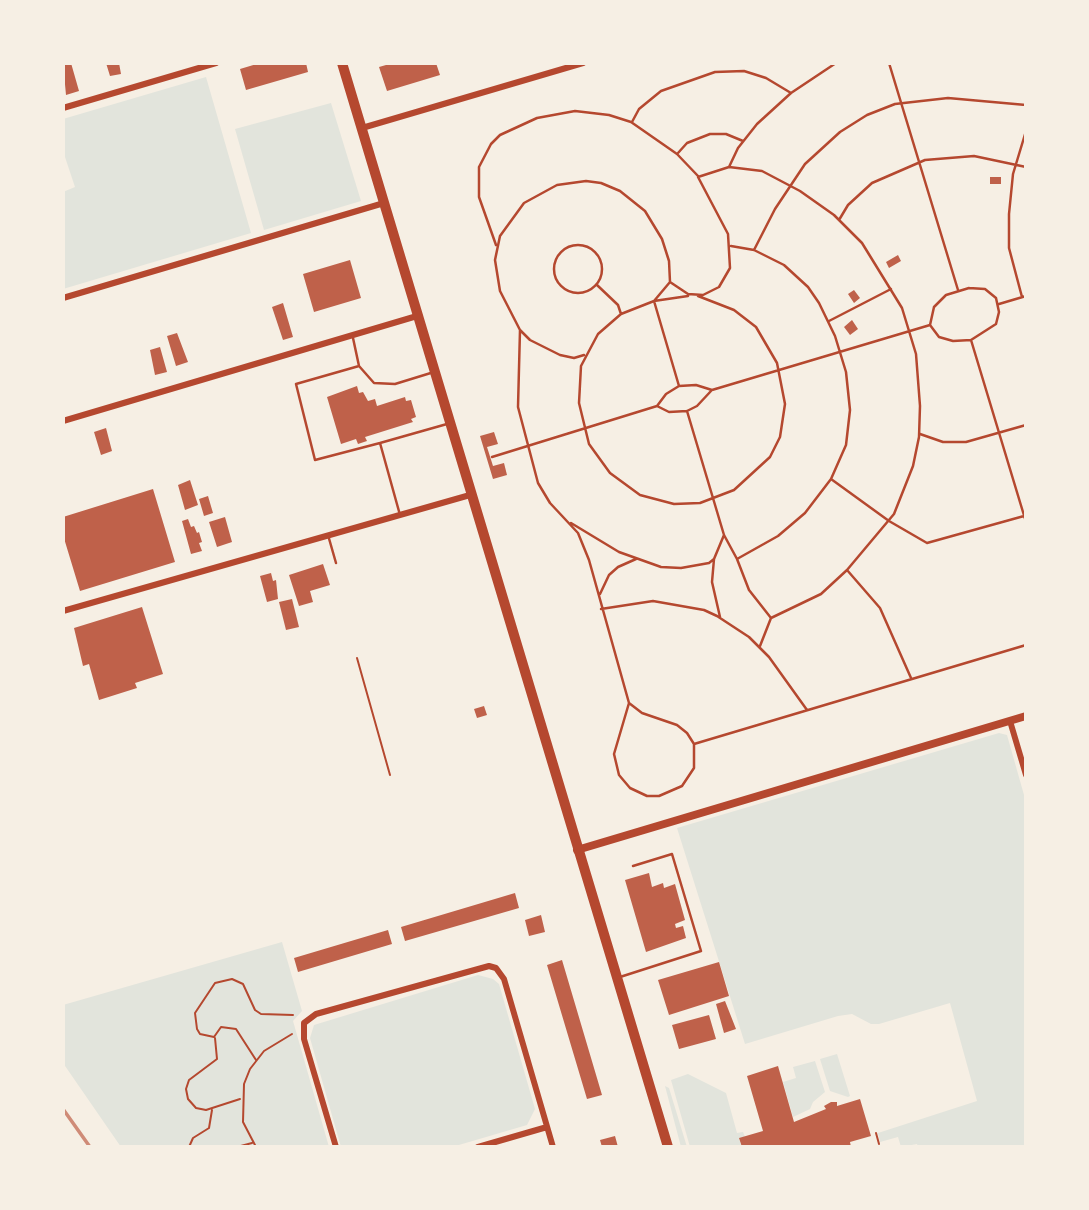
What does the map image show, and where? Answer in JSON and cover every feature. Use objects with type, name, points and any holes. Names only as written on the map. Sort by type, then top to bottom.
[{"type":"main road","points":[[342,63],[668,1147]]},
{"type":"street","points":[[63,108],[216,63]]},
{"type":"street","points":[[362,128],[583,63]]},
{"type":"street","points":[[63,298],[384,203]]},
{"type":"street","points":[[63,421],[417,316]]},
{"type":"street","points":[[63,611],[470,495]]},
{"type":"street","points":[[577,850],[1026,716]]},
{"type":"street","points":[[1010,720],[1026,775]]},
{"type":"street","points":[[336,1147],[304,1039],[304,1023],[316,1014],[489,966],[496,968],[504,979],[553,1147]]},
{"type":"street","points":[[478,1147],[547,1127]]},
{"type":"lane","points":[[729,167],[743,141],[791,93],[836,63]]},
{"type":"lane","points":[[889,63],[958,290]]},
{"type":"lane","points":[[631,122],[639,108],[661,91],[715,72],[744,71],[766,78],[791,93]]},
{"type":"lane","points":[[754,250],[790,185],[811,157],[840,132],[882,108],[902,103],[961,98],[1026,105]]},
{"type":"lane","points":[[586,354],[574,358],[544,348],[520,330],[507,309],[497,280],[496,245],[479,197],[477,177],[483,156],[500,135],[537,118],[575,111],[609,115],[631,122],[677,154],[698,177],[718,211],[731,246],[730,268],[724,280],[711,292],[696,296],[654,301],[621,314],[604,327],[586,354],[580,370],[578,395],[584,429],[600,463],[640,495],[680,504],[714,499],[748,479],[775,450],[785,412],[780,370],[768,344],[751,321],[734,310],[696,296],[681,291],[670,282]]},
{"type":"lane","points":[[999,304],[1024,296],[1009,248],[1010,195],[1026,131]]},
{"type":"lane","points":[[677,154],[687,143],[710,134],[726,134],[743,141]]},
{"type":"lane","points":[[839,220],[848,205],[872,183],[919,162],[957,155],[1026,167]]},
{"type":"lane","points":[[698,177],[729,167],[762,171],[790,185],[839,220],[862,243],[891,289],[910,331],[920,380],[920,434],[904,494],[889,521],[847,570],[821,594],[771,618],[760,646]]},
{"type":"lane","points":[[496,245],[509,219],[533,196],[566,183],[601,183],[629,197],[651,219],[669,261],[670,282],[654,301]]},
{"type":"lane","points":[[579,245],[593,250],[603,271],[597,285],[582,294],[565,290],[555,278],[558,255],[579,245]]},
{"type":"lane","points":[[731,246],[770,256],[796,275],[829,321],[841,352],[850,410],[846,444],[831,479],[818,499],[791,526],[737,559]]},
{"type":"lane","points":[[597,285],[618,305],[621,314]]},
{"type":"lane","points":[[829,321],[891,289]]},
{"type":"lane","points":[[985,289],[999,304],[996,324],[971,340],[947,340],[939,337],[930,325],[934,307],[940,299],[958,290],[985,289]]},
{"type":"lane","points":[[654,301],[679,386]]},
{"type":"lane","points":[[657,406],[669,412],[687,411],[697,406],[712,390],[930,325]]},
{"type":"lane","points":[[520,330],[516,391],[526,447],[543,493],[582,541],[629,703],[614,754],[619,775],[630,788],[648,796],[659,796],[682,786],[694,768],[694,744],[687,733],[677,725],[642,712],[629,703]]},
{"type":"lane","points":[[352,335],[359,366],[374,383],[395,384],[434,372]]},
{"type":"lane","points":[[971,340],[1026,522]]},
{"type":"lane","points":[[574,358],[580,370]]},
{"type":"lane","points":[[359,366],[296,384],[315,460],[449,423]]},
{"type":"lane","points":[[492,457],[657,406],[666,394],[679,386],[696,385],[712,390]]},
{"type":"lane","points":[[687,411],[724,535],[749,590],[771,618]]},
{"type":"lane","points":[[920,434],[943,442],[966,442],[1026,425]]},
{"type":"lane","points":[[380,443],[400,515]]},
{"type":"lane","points":[[831,479],[889,521],[927,543],[1024,516]]},
{"type":"lane","points":[[566,520],[636,559],[661,567],[703,565],[714,559]]},
{"type":"lane","points":[[328,535],[336,563]]},
{"type":"lane","points":[[720,617],[712,582],[714,559],[724,535]]},
{"type":"lane","points":[[599,596],[609,575],[627,561],[636,559]]},
{"type":"lane","points":[[847,570],[880,608],[911,679]]},
{"type":"lane","points":[[601,608],[653,601],[704,610],[720,617],[760,646],[807,710]]},
{"type":"lane","points":[[694,744],[1026,645]]},
{"type":"lane","points":[[616,978],[701,950],[673,854],[634,866]]},
{"type":"path","points":[[357,658],[390,775]]},
{"type":"path","points":[[214,1037],[201,1034],[194,1018],[220,980],[232,979],[243,984],[255,1010],[261,1014],[293,1015]]},
{"type":"path","points":[[242,1099],[212,1109],[196,1108],[188,1099],[186,1089],[193,1076],[217,1059],[214,1037],[221,1027],[236,1029],[256,1060]]},
{"type":"path","points":[[256,1147],[243,1122],[242,1099],[247,1076],[256,1060],[276,1041],[292,1034]]},
{"type":"path","points":[[189,1147],[193,1138],[209,1128],[212,1109]]},
{"type":"path","points":[[876,1133],[879,1144]]},
{"type":"path","points":[[237,1147],[253,1143]]},
{"type":"shaded area","points":[[206,77],[251,233],[63,289],[63,192],[75,187],[63,151],[63,119]]},
{"type":"shaded area","points":[[331,103],[361,201],[264,230],[235,129]]},
{"type":"shaded area","points":[[999,733],[1007,735],[1026,802],[1026,1147],[918,1147],[917,1144],[901,1147],[898,1137],[880,1142],[878,1133],[977,1101],[950,1003],[879,1024],[871,1024],[852,1014],[838,1016],[745,1044],[677,828]]},
{"type":"shaded area","points":[[282,942],[302,1011],[293,1021],[329,1147],[121,1147],[63,1063],[63,1005]]},
{"type":"shaded area","points":[[478,975],[493,979],[499,984],[535,1109],[527,1125],[452,1147],[341,1147],[310,1038],[314,1025]]},
{"type":"shaded area","points":[[837,1054],[850,1096],[848,1097],[830,1091],[820,1059]]},
{"type":"shaded area","points":[[815,1061],[825,1092],[813,1102],[810,1109],[793,1117],[783,1082],[796,1078],[793,1067]]},
{"type":"shaded area","points":[[688,1074],[726,1093],[737,1133],[743,1132],[745,1137],[739,1139],[742,1147],[690,1147],[671,1080]]},
{"type":"shaded area","points":[[665,1086],[669,1088],[687,1147],[681,1147]]},
{"type":"building","points":[[63,63],[71,63],[79,91],[66,95]]},
{"type":"building","points":[[106,63],[119,63],[121,74],[110,76]]},
{"type":"building","points":[[260,63],[306,63],[308,72],[246,90],[240,69]]},
{"type":"building","points":[[393,63],[436,63],[440,75],[387,91],[379,67]]},
{"type":"building","points":[[990,177],[1001,177],[1001,184],[990,184]]},
{"type":"building","points":[[898,255],[901,261],[889,268],[886,262]]},
{"type":"building","points":[[350,260],[361,298],[314,312],[303,274]]},
{"type":"building","points":[[854,290],[860,298],[854,303],[848,294]]},
{"type":"building","points":[[283,303],[293,337],[283,340],[272,307]]},
{"type":"building","points":[[852,320],[858,329],[850,335],[844,327]]},
{"type":"building","points":[[177,333],[188,362],[176,366],[167,336]]},
{"type":"building","points":[[160,347],[167,372],[155,375],[150,350]]},
{"type":"building","points":[[357,386],[359,393],[363,392],[368,401],[375,399],[377,406],[405,397],[406,401],[411,400],[416,417],[411,419],[413,422],[365,437],[367,441],[358,444],[356,439],[341,444],[327,397]]},
{"type":"building","points":[[106,428],[112,451],[101,455],[94,432]]},
{"type":"building","points":[[494,432],[498,444],[487,447],[493,466],[504,463],[507,475],[493,479],[480,436]]},
{"type":"building","points":[[190,480],[198,505],[185,510],[178,485]]},
{"type":"building","points":[[153,489],[175,562],[80,591],[63,535],[63,517]]},
{"type":"building","points":[[208,496],[213,513],[204,516],[199,499]]},
{"type":"building","points":[[225,517],[232,542],[217,547],[209,522]]},
{"type":"building","points":[[188,519],[191,527],[194,526],[197,533],[199,532],[202,542],[199,543],[202,551],[191,554],[182,521]]},
{"type":"building","points":[[323,564],[330,585],[310,591],[313,602],[299,606],[289,575]]},
{"type":"building","points":[[271,573],[273,581],[276,580],[278,599],[267,602],[260,576]]},
{"type":"building","points":[[292,599],[299,627],[286,630],[279,602]]},
{"type":"building","points":[[142,607],[163,674],[135,683],[137,688],[99,700],[89,664],[83,666],[74,628]]},
{"type":"building","points":[[484,706],[487,715],[477,718],[474,709]]},
{"type":"building","points":[[649,873],[652,887],[663,883],[664,888],[675,884],[685,920],[675,924],[676,928],[683,926],[686,938],[646,952],[625,880]]},
{"type":"building","points":[[515,893],[519,908],[405,941],[401,927]]},
{"type":"building","points":[[541,915],[545,932],[529,936],[525,920]]},
{"type":"building","points":[[388,930],[392,944],[298,972],[294,958]]},
{"type":"building","points":[[562,960],[602,1095],[587,1099],[547,965]]},
{"type":"building","points":[[719,962],[729,996],[669,1015],[658,980]]},
{"type":"building","points":[[725,1001],[736,1029],[724,1033],[716,1004]]},
{"type":"building","points":[[709,1015],[716,1039],[679,1049],[672,1025]]},
{"type":"building","points":[[778,1066],[794,1122],[826,1109],[824,1106],[831,1102],[837,1102],[837,1106],[860,1099],[871,1136],[850,1142],[851,1147],[742,1147],[739,1138],[763,1131],[747,1076]]},
{"type":"building","points":[[615,1136],[618,1147],[602,1147],[600,1140]]},
{"type":"railway","points":[[63,1109],[90,1147]]}]
